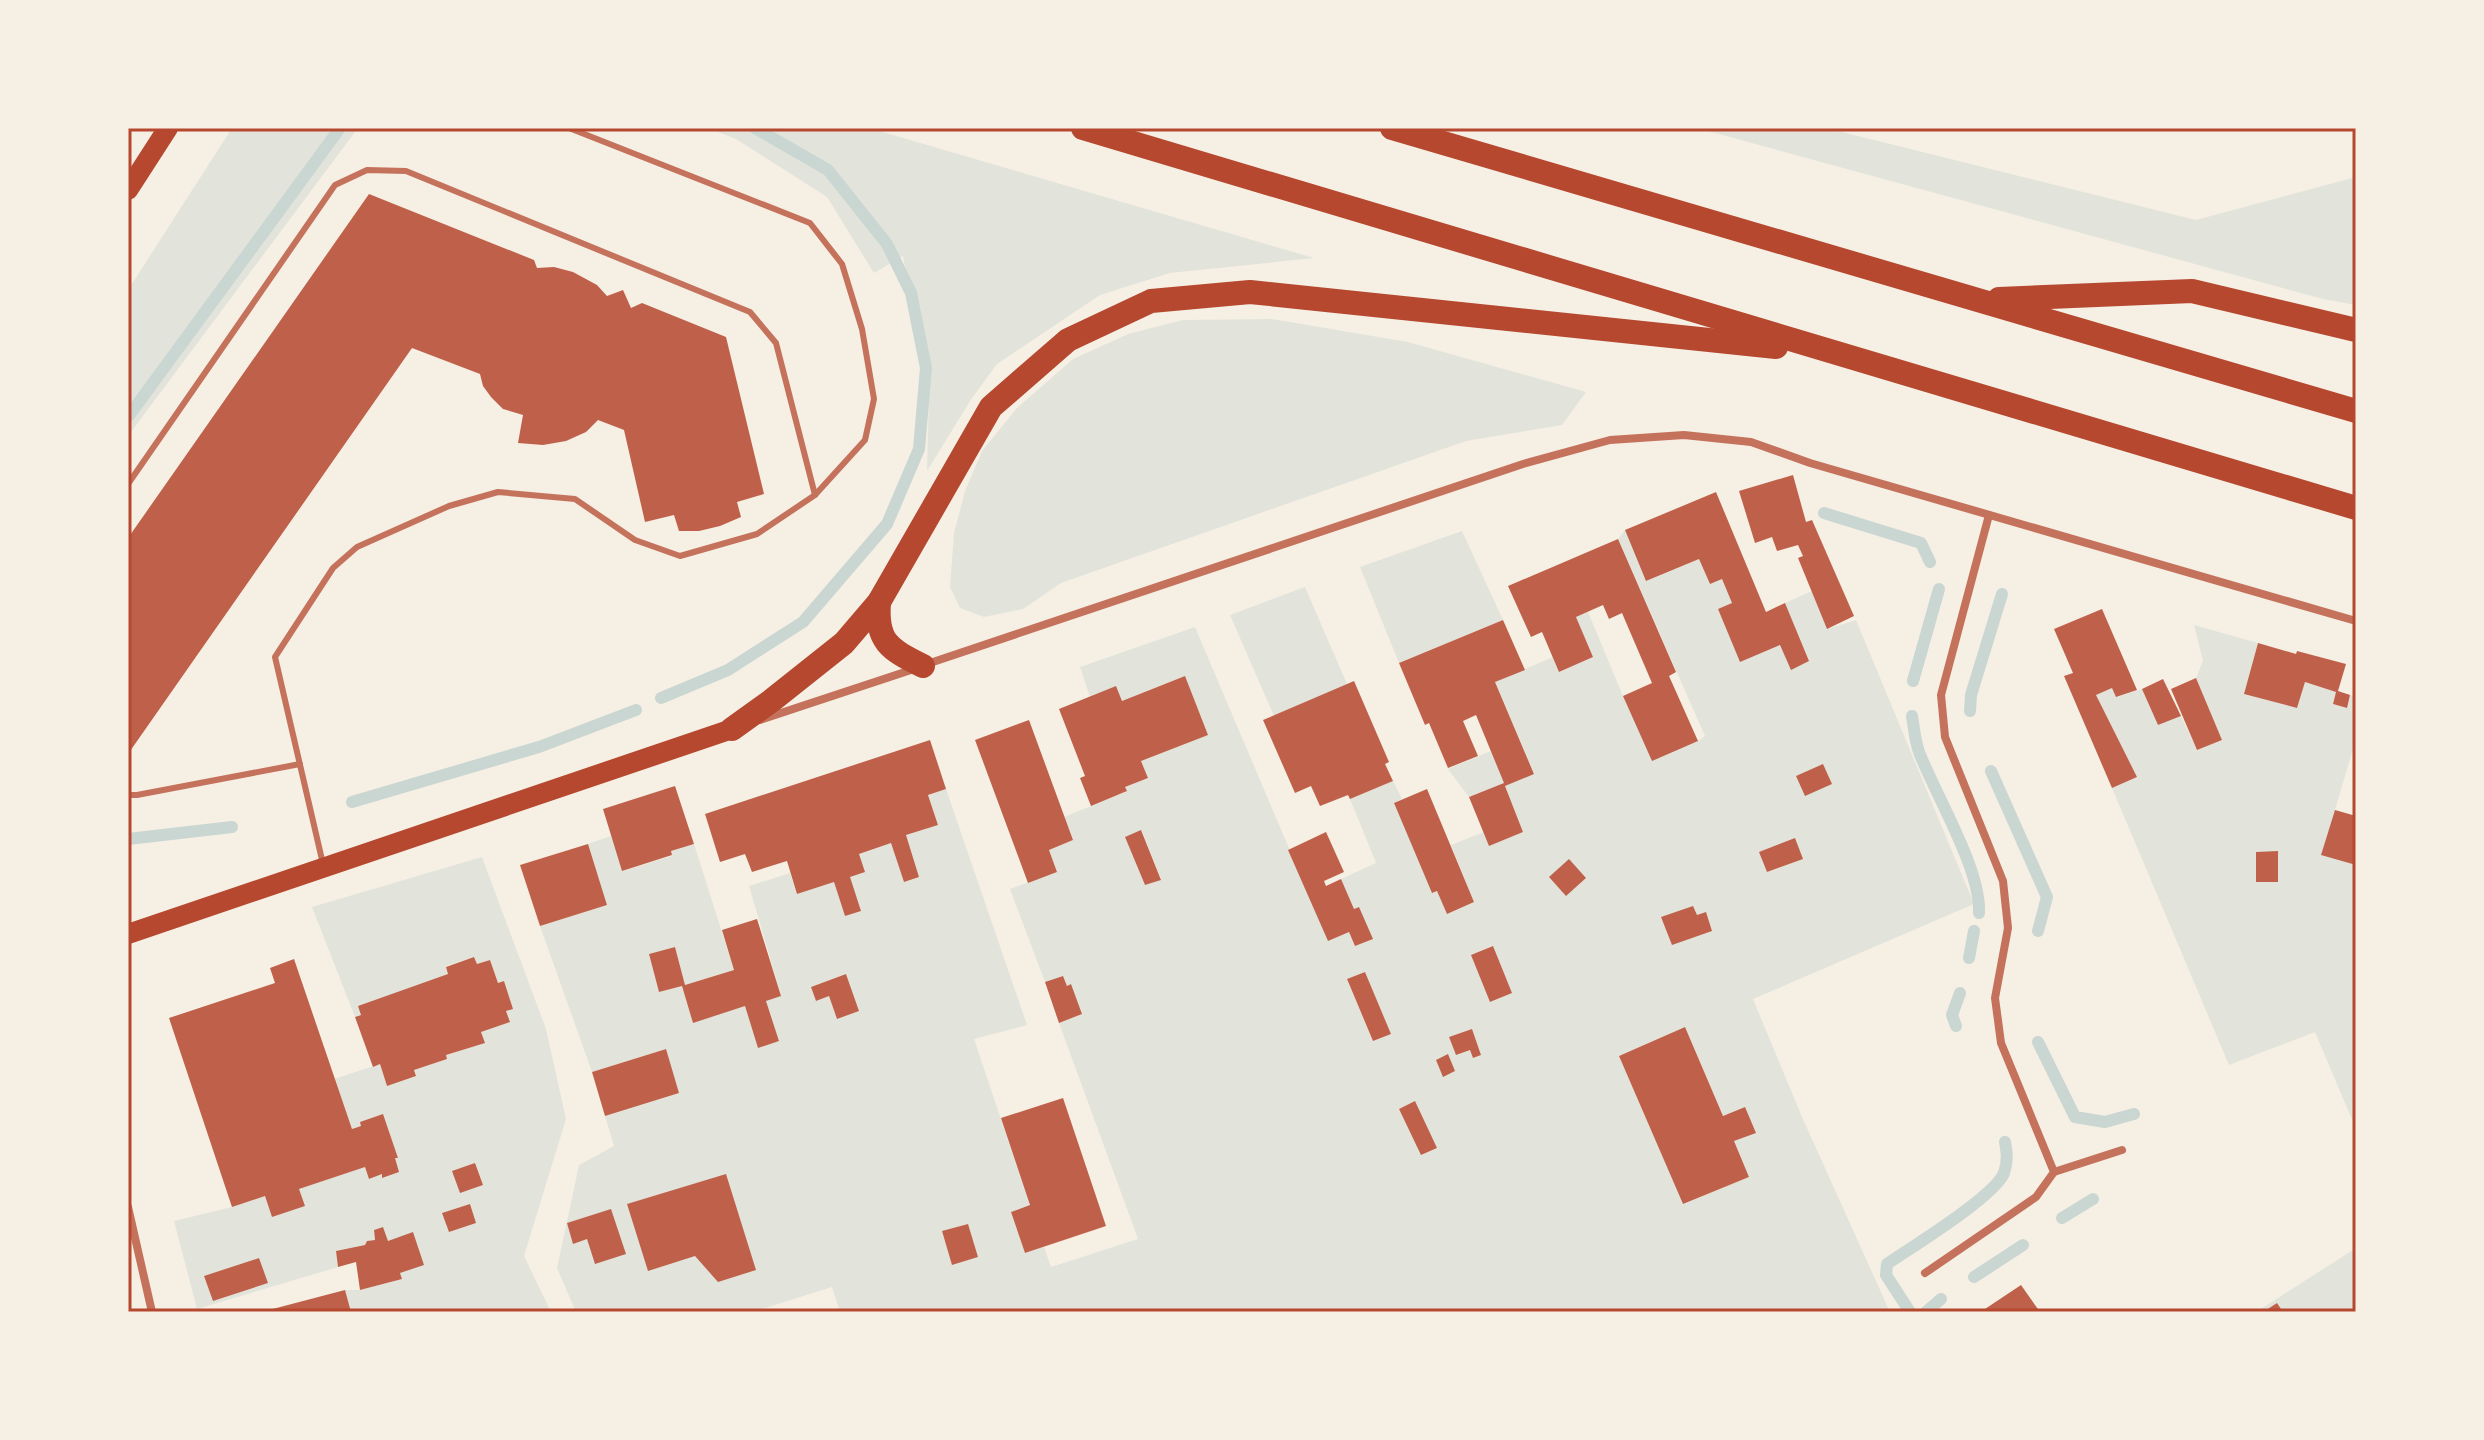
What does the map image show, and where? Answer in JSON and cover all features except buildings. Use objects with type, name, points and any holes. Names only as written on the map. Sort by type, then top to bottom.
[{"type":"highway","points":[[1083,128],[2356,508]]},
{"type":"highway","points":[[1392,128],[2356,411]]},
{"type":"highway","points":[[1977,300],[2192,291],[2356,330]]},
{"type":"highway","points":[[732,729],[844,643],[879,602],[991,407],[1068,340],[1151,301],[1250,292],[1837,354]]},
{"type":"highway","points":[[879,602],[877,620],[882,639],[899,654],[923,666]]},
{"type":"main road","points":[[128,190],[168,128]]},
{"type":"main road","points":[[128,934],[732,729]]},
{"type":"street","points":[[732,729],[1523,464],[1610,440],[1684,435],[1751,442],[1810,463],[2356,621]]},
{"type":"street","points":[[1989,515],[1941,695],[1945,737],[2003,881],[2008,928],[1995,998],[2001,1043],[2054,1172]]},
{"type":"street","points":[[1925,1273],[2036,1197],[2054,1172],[2122,1150]]},
{"type":"street","points":[[128,1207],[152,1312]]},
{"type":"lane","points":[[324,867],[275,657],[333,568],[357,547],[449,506],[498,492],[575,499],[635,540],[680,556],[757,534],[815,495],[865,440],[874,399],[862,329],[842,264],[810,223],[569,128]]},
{"type":"lane","points":[[128,484],[335,185],[367,170],[406,171],[750,312],[776,343],[815,495]]},
{"type":"lane","points":[[128,795],[300,764]]},
{"type":"shaded area","points":[[232,128],[358,128],[128,436],[128,290]]},
{"type":"shaded area","points":[[708,128],[869,128],[1314,258],[1170,273],[1100,295],[997,364],[927,471],[929,393],[903,256],[874,273],[827,197],[736,139]]},
{"type":"shaded area","points":[[1697,128],[1826,128],[2196,220],[2356,177],[2356,305],[2323,299]]},
{"type":"shaded area","points":[[1272,319],[1408,342],[1586,392],[1562,425],[1466,441],[1061,583],[1023,609],[984,617],[960,608],[950,587],[954,533],[965,491],[982,451],[1017,408],[1073,359],[1128,334],[1183,320]]},
{"type":"shaded area","points":[[1625,530],[1647,581],[1699,559],[1710,584],[1722,579],[1732,603],[1719,609],[1740,661],[1780,645],[1791,669],[1809,661],[1785,603],[1812,591],[1827,629],[1856,620],[1974,904],[1753,999],[1802,1117],[1890,1312],[840,1312],[832,1287],[752,1312],[576,1312],[557,1268],[579,1165],[614,1146],[605,1116],[679,1093],[665,1049],[592,1072],[540,926],[607,905],[588,844],[611,836],[623,871],[672,856],[671,851],[694,844],[734,970],[685,985],[675,947],[649,954],[659,992],[682,986],[693,1022],[745,1006],[758,1047],[779,1041],[766,1001],[781,995],[749,886],[790,873],[797,894],[834,882],[845,916],[850,877],[859,854],[891,843],[904,882],[919,877],[906,835],[938,825],[928,795],[946,789],[1027,1025],[974,1039],[1030,1205],[1011,1212],[1025,1253],[1044,1247],[1051,1267],[1138,1239],[1059,1023],[1082,1014],[1071,985],[1067,986],[1063,976],[1045,982],[1010,889],[1057,872],[1049,850],[1073,840],[1064,817],[1126,792],[1125,787],[1148,778],[1141,761],[1185,676],[1122,701],[1116,687],[1090,697],[1080,667],[1195,627],[1328,940],[1349,932],[1355,946],[1359,907],[1354,909],[1341,879],[1376,863],[1350,799],[1393,781],[1402,799],[1394,803],[1432,892],[1437,891],[1447,914],[1474,902],[1451,845],[1484,832],[1490,845],[1523,832],[1505,786],[1534,773],[1495,682],[1553,657],[1560,672],[1593,657],[1576,617],[1588,612],[1623,696],[1698,741],[1705,736],[1618,539]],"holes":[[[1142,831],[1161,879],[1145,885],[1125,837]],[[1760,852],[1802,859],[1767,872]],[[1492,946],[1512,993],[1491,1002],[1471,955]],[[1365,972],[1391,1034],[1373,1041],[1347,980]],[[846,974],[859,1011],[837,1019],[829,996],[816,1001],[811,987]],[[1685,1027],[1723,1116],[1745,1108],[1755,1133],[1734,1141],[1749,1177],[1683,1204],[1619,1056]],[[1472,1029],[1481,1055],[1473,1058],[1470,1050],[1456,1055],[1449,1037]],[[1414,1102],[1437,1148],[1422,1155],[1399,1109]],[[967,1224],[978,1257],[953,1265],[942,1232]]]},
{"type":"shaded area","points":[[1462,531],[1503,620],[1399,663],[1360,567]]},
{"type":"shaded area","points":[[1305,587],[1347,684],[1274,716],[1230,615]]},
{"type":"shaded area","points":[[2194,625],[2258,643],[2244,694],[2297,708],[2305,682],[2336,692],[2333,704],[2346,708],[2350,695],[2356,696],[2356,739],[2322,854],[2356,865],[2356,1129],[2315,1032],[2229,1065],[2112,788],[2137,777],[2096,695],[2112,688],[2117,697],[2142,689],[2158,725],[2181,716],[2197,750],[2222,740],[2196,678],[2203,661]],"holes":[[[2256,852],[2278,852],[2278,882],[2256,881]]]},
{"type":"shaded area","points":[[1491,751],[1504,783],[1469,797],[1448,769]]},
{"type":"shaded area","points":[[482,857],[546,1029],[566,1119],[524,1256],[551,1312],[351,1312],[345,1290],[360,1290],[402,1279],[383,1227],[374,1230],[375,1240],[336,1251],[338,1267],[197,1309],[174,1221],[265,1196],[272,1217],[305,1206],[299,1189],[365,1167],[369,1179],[382,1174],[382,1177],[397,1158],[383,1115],[361,1122],[361,1126],[352,1129],[334,1079],[380,1064],[387,1086],[416,1076],[414,1070],[447,1059],[446,1055],[484,1043],[481,1032],[510,1021],[506,1011],[513,1009],[504,981],[498,983],[490,960],[477,964],[474,957],[446,966],[448,974],[355,1017],[312,907]]},
{"type":"shaded area","points":[[2356,1248],[2356,1312],[2283,1312],[2277,1303],[2263,1312],[2256,1312]]},
{"type":"waterway","points":[[128,417],[340,128]]},
{"type":"waterway","points":[[661,698],[728,670],[803,622],[887,524],[919,449],[926,368],[911,293],[887,244],[828,170],[755,128]]},
{"type":"waterway","points":[[1824,513],[1921,543],[1930,562]]},
{"type":"waterway","points":[[1913,681],[1939,589]]},
{"type":"waterway","points":[[1970,711],[1971,695],[2002,594]]},
{"type":"waterway","points":[[352,802],[539,747],[636,710]]},
{"type":"waterway","points":[[1912,716],[1919,752],[1973,875],[1979,913]]},
{"type":"waterway","points":[[1991,771],[2047,897],[2038,931]]},
{"type":"waterway","points":[[128,839],[232,827]]},
{"type":"waterway","points":[[1969,958],[1974,931]]},
{"type":"waterway","points":[[1956,1026],[1952,1015],[1960,993]]},
{"type":"waterway","points":[[2038,1042],[2075,1117],[2105,1122],[2134,1114]]},
{"type":"waterway","points":[[1910,1312],[1886,1275],[1887,1264],[1952,1221],[1997,1183],[2006,1165],[2005,1142]]},
{"type":"waterway","points":[[2062,1218],[2093,1199]]},
{"type":"waterway","points":[[1974,1277],[2023,1245]]},
{"type":"waterway","points":[[1926,1312],[1941,1299]]}]
